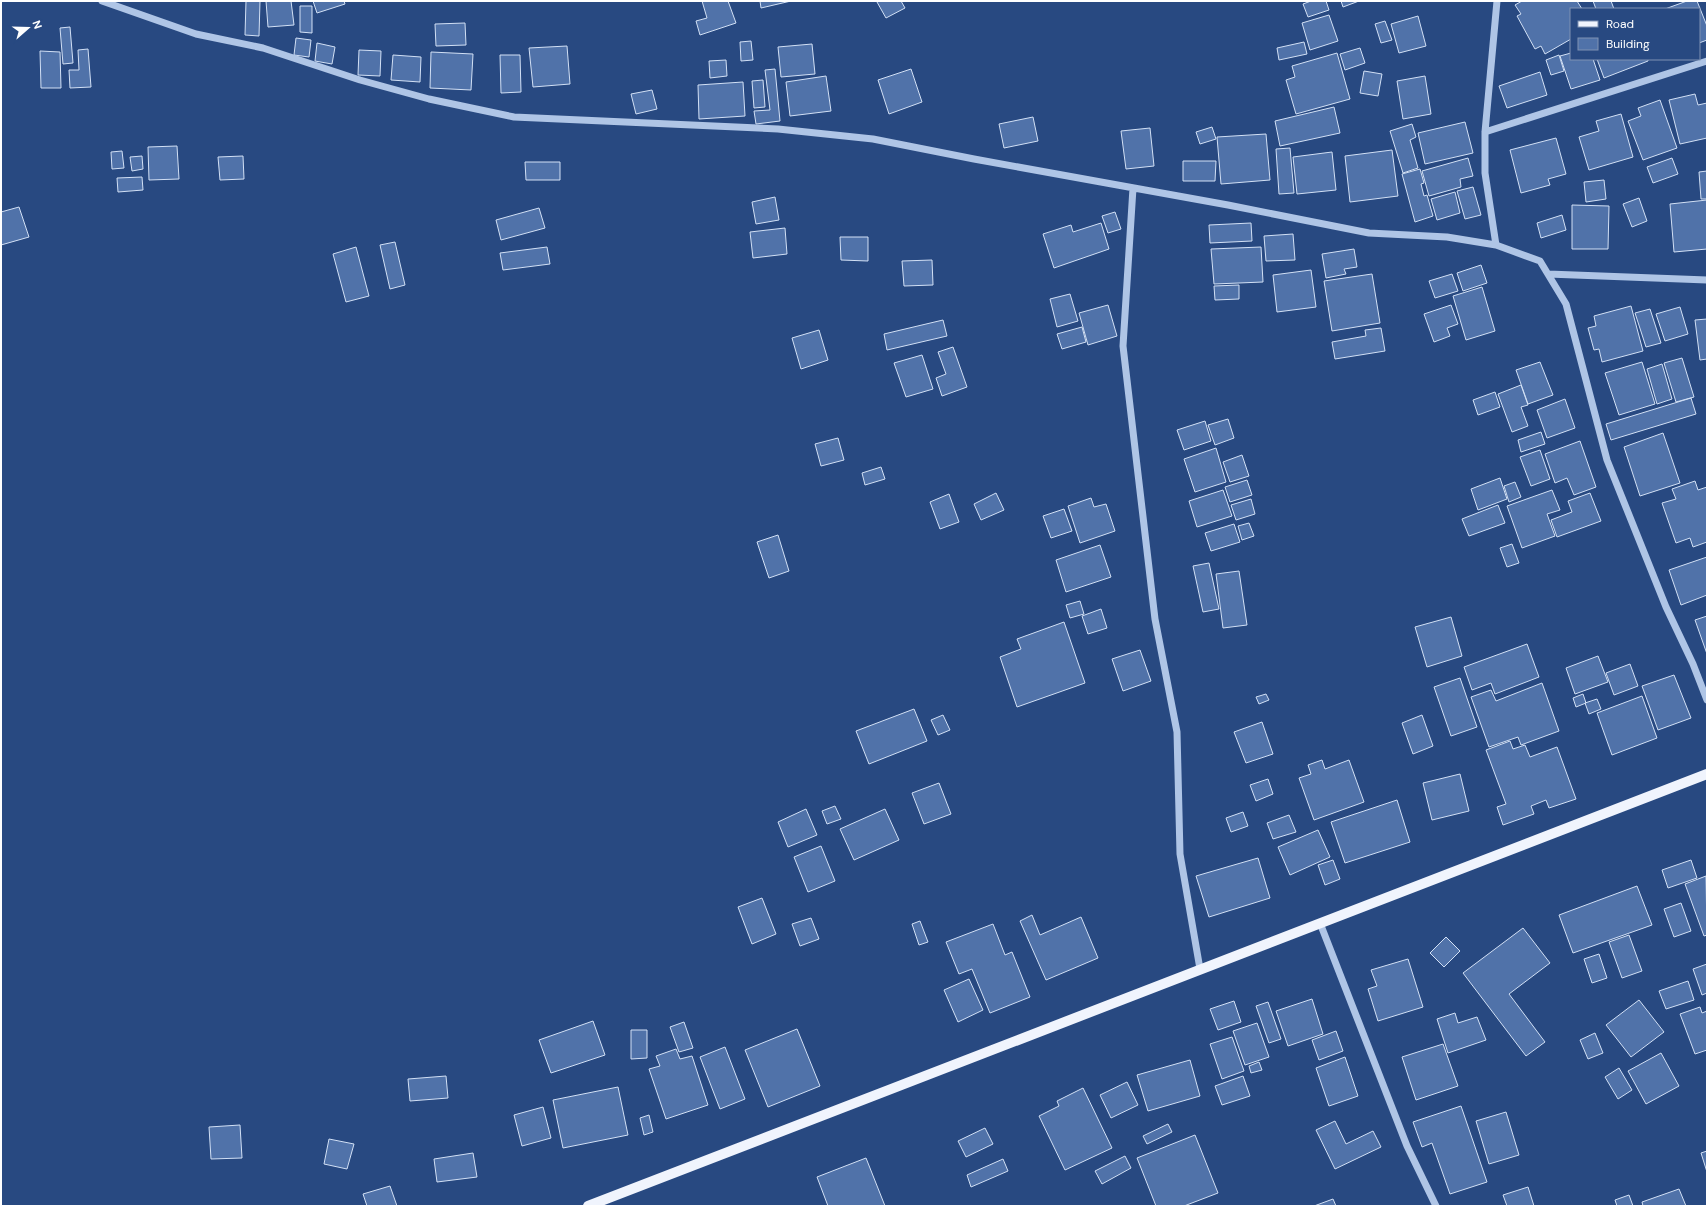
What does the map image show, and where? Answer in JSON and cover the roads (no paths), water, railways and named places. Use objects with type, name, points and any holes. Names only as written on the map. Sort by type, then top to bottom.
[{"type":"main road","points":[[588,1206],[1707,774]]},
{"type":"street","points":[[102,1],[196,34],[262,48],[360,80],[430,99],[514,116],[778,129],[874,139],[1369,233],[1447,237],[1496,245],[1540,262],[1566,304],[1607,460],[1666,607],[1693,664],[1707,700]]},
{"type":"street","points":[[1496,245],[1486,173],[1485,132],[1497,1]]},
{"type":"street","points":[[1485,132],[1707,61]]},
{"type":"street","points":[[1133,188],[1124,346],[1155,619],[1177,732],[1180,854],[1200,969]]},
{"type":"street","points":[[1548,274],[1707,280]]},
{"type":"street","points":[[1320,923],[1407,1146],[1436,1206]]}]
